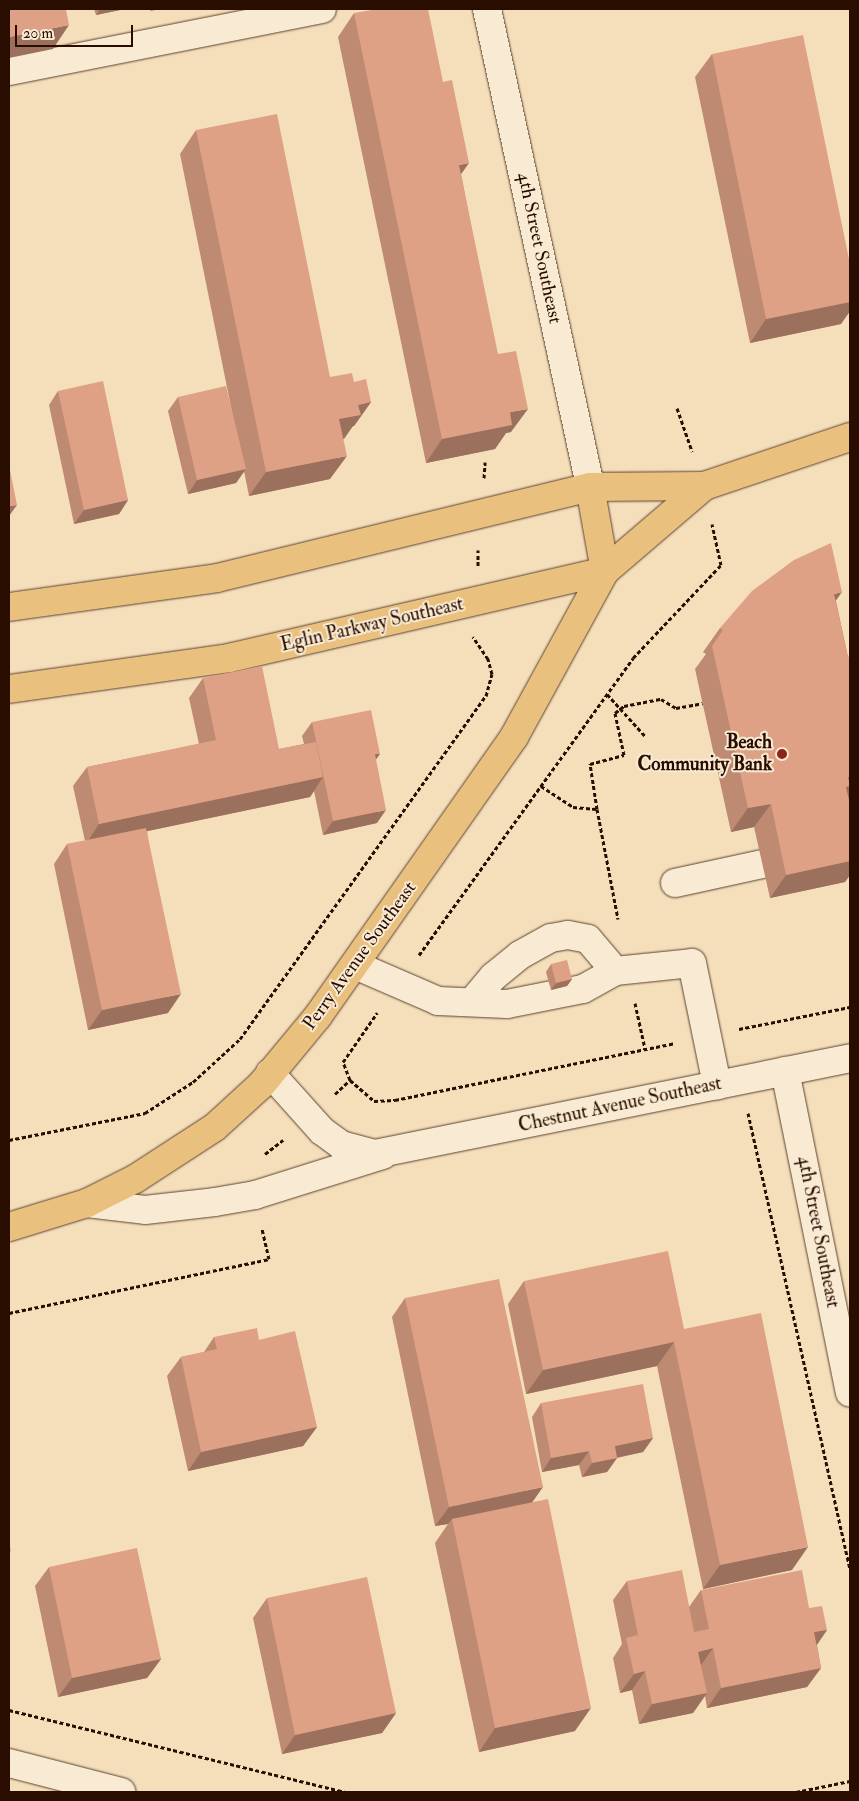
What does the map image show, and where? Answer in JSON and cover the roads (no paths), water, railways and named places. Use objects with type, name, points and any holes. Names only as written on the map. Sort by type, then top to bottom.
[{"type":"main road","name":"Eglin Parkway Southeast","points":[[9,607],[217,578],[590,487],[704,486],[850,437]]},
{"type":"main road","name":"Eglin Parkway Southeast","points":[[9,689],[229,658],[605,571],[704,486]]},
{"type":"main road","points":[[590,487],[605,571]]},
{"type":"main road","name":"Perry Avenue Southeast","points":[[9,1227],[87,1203],[135,1180],[215,1128],[270,1074],[355,965],[514,737],[605,571]]},
{"type":"street","points":[[9,71],[322,9]]},
{"type":"street","name":"4th Street Southeast","points":[[487,9],[590,487]]},
{"type":"street","points":[[675,883],[762,864]]},
{"type":"street","points":[[472,1002],[493,978],[520,955],[552,938],[568,935],[588,939],[621,970]]},
{"type":"street","points":[[355,965],[438,1001],[507,1004],[583,988],[621,970],[692,964],[717,1085]]},
{"type":"street","name":"Chestnut Avenue Southeast","points":[[87,1203],[145,1210],[215,1202],[255,1195],[389,1153],[850,1058]]},
{"type":"street","name":"4th Street Southeast","points":[[785,1071],[849,1384]]},
{"type":"street","name":"Chestnut Avenue Southeast","points":[[270,1074],[322,1131],[341,1145],[375,1154],[389,1153]]},
{"type":"street","points":[[9,1763],[121,1792]]},
{"type":"place","name":"Beach Community Bank","points":[[782,754]]}]
